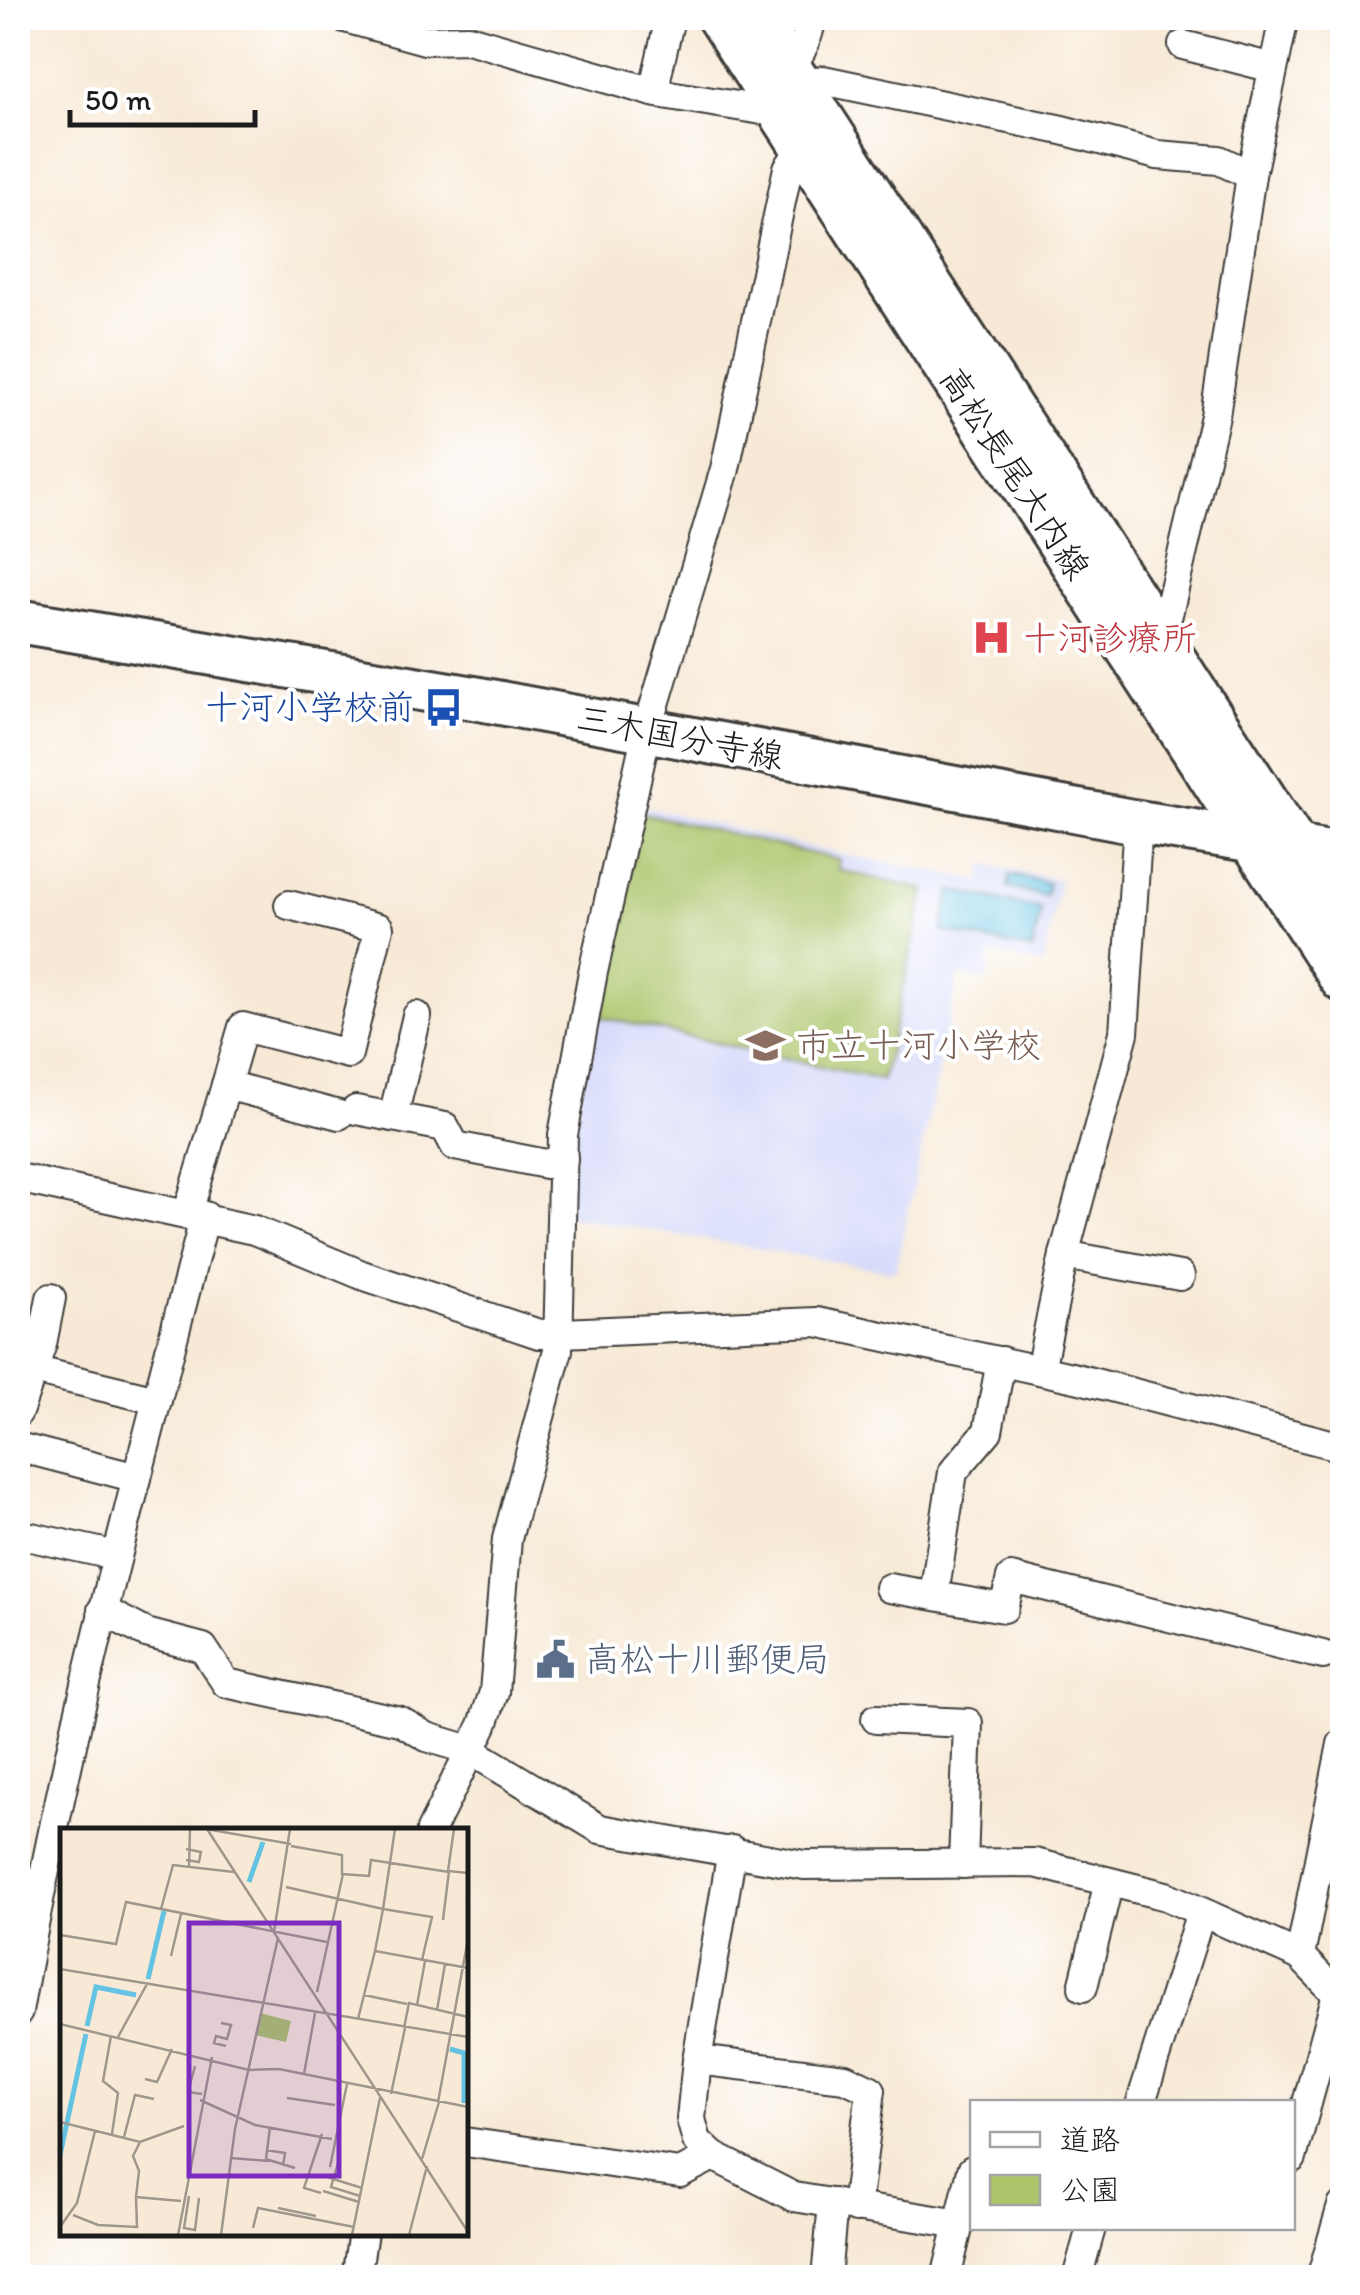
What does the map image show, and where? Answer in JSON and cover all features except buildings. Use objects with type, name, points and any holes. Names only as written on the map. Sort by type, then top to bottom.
[{"type":"main road","name":"高松長尾大内線","points":[[719,18],[793,102],[1158,632],[1342,917]]},
{"type":"main road","name":"高松長尾大内線","points":[[757,18],[793,102],[1342,980]]},
{"type":"main road","name":"三木国分寺線","points":[[18,621],[1300,851],[1342,855]]},
{"type":"street","points":[[345,18],[425,40],[468,39],[653,92],[762,110],[793,102],[823,80],[1157,155],[1219,160],[1251,174]]},
{"type":"street","points":[[653,92],[670,18]]},
{"type":"street","points":[[432,1828],[494,1692],[507,1539],[559,1334],[562,1159],[593,972],[646,731],[725,469],[788,168],[793,102],[812,18]]},
{"type":"street","points":[[1158,632],[1168,614],[1215,416],[1251,174],[1284,18]]},
{"type":"street","points":[[1183,45],[1274,68]]},
{"type":"street","points":[[1040,1370],[1064,1255],[1124,1032],[1138,822]]},
{"type":"street","points":[[18,2012],[46,1850],[102,1610],[157,1400],[226,1085],[243,1027],[348,1054],[379,928],[289,905]]},
{"type":"street","points":[[393,1117],[418,1016]]},
{"type":"street","points":[[226,1085],[348,1112],[445,1127],[456,1146],[546,1164],[562,1159]]},
{"type":"street","points":[[18,1178],[197,1214],[540,1334],[817,1322],[1040,1370],[1342,1446]]},
{"type":"street","points":[[1064,1255],[1180,1276]]},
{"type":"street","points":[[18,1412],[51,1298]]},
{"type":"street","points":[[934,1595],[953,1472],[988,1430],[1001,1362]]},
{"type":"street","points":[[32,1370],[157,1400]]},
{"type":"street","points":[[18,1447],[137,1478]]},
{"type":"street","points":[[18,1534],[116,1556]]},
{"type":"street","points":[[889,1588],[1004,1608],[1011,1578],[1323,1656]]},
{"type":"street","points":[[102,1610],[146,1633],[202,1648],[226,1683],[400,1720],[427,1736],[470,1750],[600,1829],[804,1865],[1036,1863],[1166,1896],[1300,1956],[1337,1994],[1295,2147]]},
{"type":"street","points":[[876,1718],[968,1722],[964,1864]]},
{"type":"street","points":[[1300,1956],[1342,1744]]},
{"type":"street","points":[[732,1850],[697,2060],[691,2120],[696,2141],[713,2156],[794,2197],[960,2224]]},
{"type":"street","points":[[1083,1987],[1109,1882]]},
{"type":"street","points":[[1142,2100],[1201,1912]]},
{"type":"street","points":[[697,2060],[845,2078],[871,2090],[826,2278]]},
{"type":"street","points":[[468,2142],[680,2173],[713,2156]]},
{"type":"street","points":[[946,2278],[970,2179]]},
{"type":"street","points":[[1330,2265],[1342,2206]]},
{"type":"street","points":[[1077,2278],[1090,2230]]},
{"type":"street","points":[[356,2278],[363,2235]]},
{"type":"shaded area","name":"市立十河小学校","points":[[636,805],[835,853],[981,881],[984,865],[1060,880],[1043,965],[991,953],[986,981],[959,975],[895,1272],[568,1216],[571,1141]]},
{"type":"green space","points":[[642,813],[839,860],[838,870],[925,890],[882,1080],[601,1017]]},
{"type":"water","points":[[1010,875],[1048,883],[1046,896],[1008,888]]},
{"type":"water","points":[[951,890],[1041,909],[1032,950],[942,931]]},
{"type":"place","name":"十河診療所","points":[[992,638]]},
{"type":"place","name":"十河小学校前","points":[[444,707]]},
{"type":"place","name":"市立十河小学校","points":[[766,1045]]},
{"type":"place","name":"高松十川郵便局","points":[[555,1659]]}]
